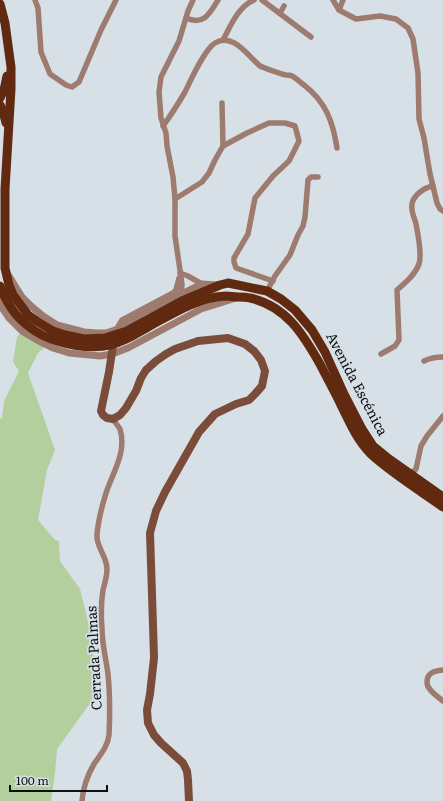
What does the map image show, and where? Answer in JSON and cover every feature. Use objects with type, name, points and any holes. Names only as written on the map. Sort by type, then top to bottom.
[{"type":"main road","points":[[0,4],[6,23],[11,67],[5,189],[5,268],[8,285],[13,295],[35,326],[48,337],[63,343],[93,346],[110,345],[130,338],[182,301],[220,285]]},
{"type":"main road","points":[[0,98],[11,67]]},
{"type":"main road","points":[[0,105],[3,111],[8,134]]},
{"type":"main road","name":"Avenida Escénica","points":[[220,285],[228,283],[267,291],[281,299],[295,310],[312,330],[362,429],[373,446],[443,497]]},
{"type":"main road","points":[[0,286],[11,309],[21,321],[35,326]]},
{"type":"main road","points":[[154,320],[206,299],[226,296],[249,298],[268,303],[290,319],[307,341],[334,390],[354,432],[370,453],[400,477],[443,506]]},
{"type":"main road","points":[[116,330],[101,411],[107,418],[113,419],[120,415],[136,391],[146,370],[156,361],[175,349],[198,341],[228,338],[245,344],[254,351],[261,360],[265,371],[262,386],[249,400],[236,404],[215,414],[199,432],[162,498],[156,511],[150,533],[154,658],[148,723],[154,735],[183,763],[187,771],[189,801]]},
{"type":"street","points":[[35,0],[38,8],[41,52],[50,74],[66,86],[72,87],[79,82],[101,30],[116,0]]},
{"type":"street","points":[[181,294],[182,286],[175,236],[173,177],[166,133],[161,118],[159,92],[161,77],[179,41],[193,0]]},
{"type":"street","points":[[186,18],[203,20],[218,0]]},
{"type":"street","points":[[223,40],[238,13],[254,0]]},
{"type":"street","points":[[262,0],[311,37]]},
{"type":"street","points":[[333,0],[340,10],[356,19],[380,16],[396,20],[408,28],[413,39],[418,72],[419,119],[437,203],[443,211]]},
{"type":"street","points":[[340,10],[343,0]]},
{"type":"street","points":[[280,13],[284,6]]},
{"type":"street","points":[[163,126],[209,49],[214,43],[228,40],[237,45],[262,67],[285,75],[291,75],[309,89],[324,106],[335,136],[337,148]]},
{"type":"street","points":[[174,199],[202,182],[209,174],[223,146],[222,103]]},
{"type":"street","points":[[223,146],[269,123],[285,123],[295,126],[299,141],[289,161],[273,176],[255,198],[248,234],[234,258],[236,268],[273,281]]},
{"type":"street","points":[[267,291],[275,276],[290,255],[303,226],[308,180],[311,177],[318,177]]},
{"type":"street","points":[[380,354],[396,346],[399,340],[397,290],[410,278],[418,266],[420,258],[412,202],[420,192],[433,186]]},
{"type":"street","points":[[5,268],[22,297],[43,316],[57,325],[84,332],[106,333],[116,330],[143,314],[202,284]]},
{"type":"street","points":[[180,273],[202,284],[220,285]]},
{"type":"street","points":[[116,330],[122,320],[173,293],[176,290],[180,273]]},
{"type":"street","points":[[0,299],[3,309],[9,318],[22,331],[37,340],[53,348],[69,353],[100,356],[112,354],[128,348],[201,309],[237,297]]},
{"type":"street","points":[[424,361],[430,358],[443,357]]},
{"type":"street","points":[[411,474],[416,469],[421,446],[443,416]]},
{"type":"street","name":"Cerrada Palmas","points":[[82,801],[86,780],[93,765],[106,746],[109,734],[109,687],[102,630],[103,591],[107,568],[106,560],[97,543],[97,536],[99,519],[106,492],[120,458],[122,443],[120,429],[113,419]]},
{"type":"street","points":[[443,670],[430,673],[427,682],[428,687],[443,701]]},
{"type":"green space","points":[[25,328],[51,342],[38,353],[28,373],[55,450],[47,470],[38,520],[55,540],[59,541],[60,561],[80,589],[90,630],[97,687],[91,702],[57,749],[51,801],[0,801],[0,418],[2,419],[4,401],[19,371],[13,362],[17,337]]}]
